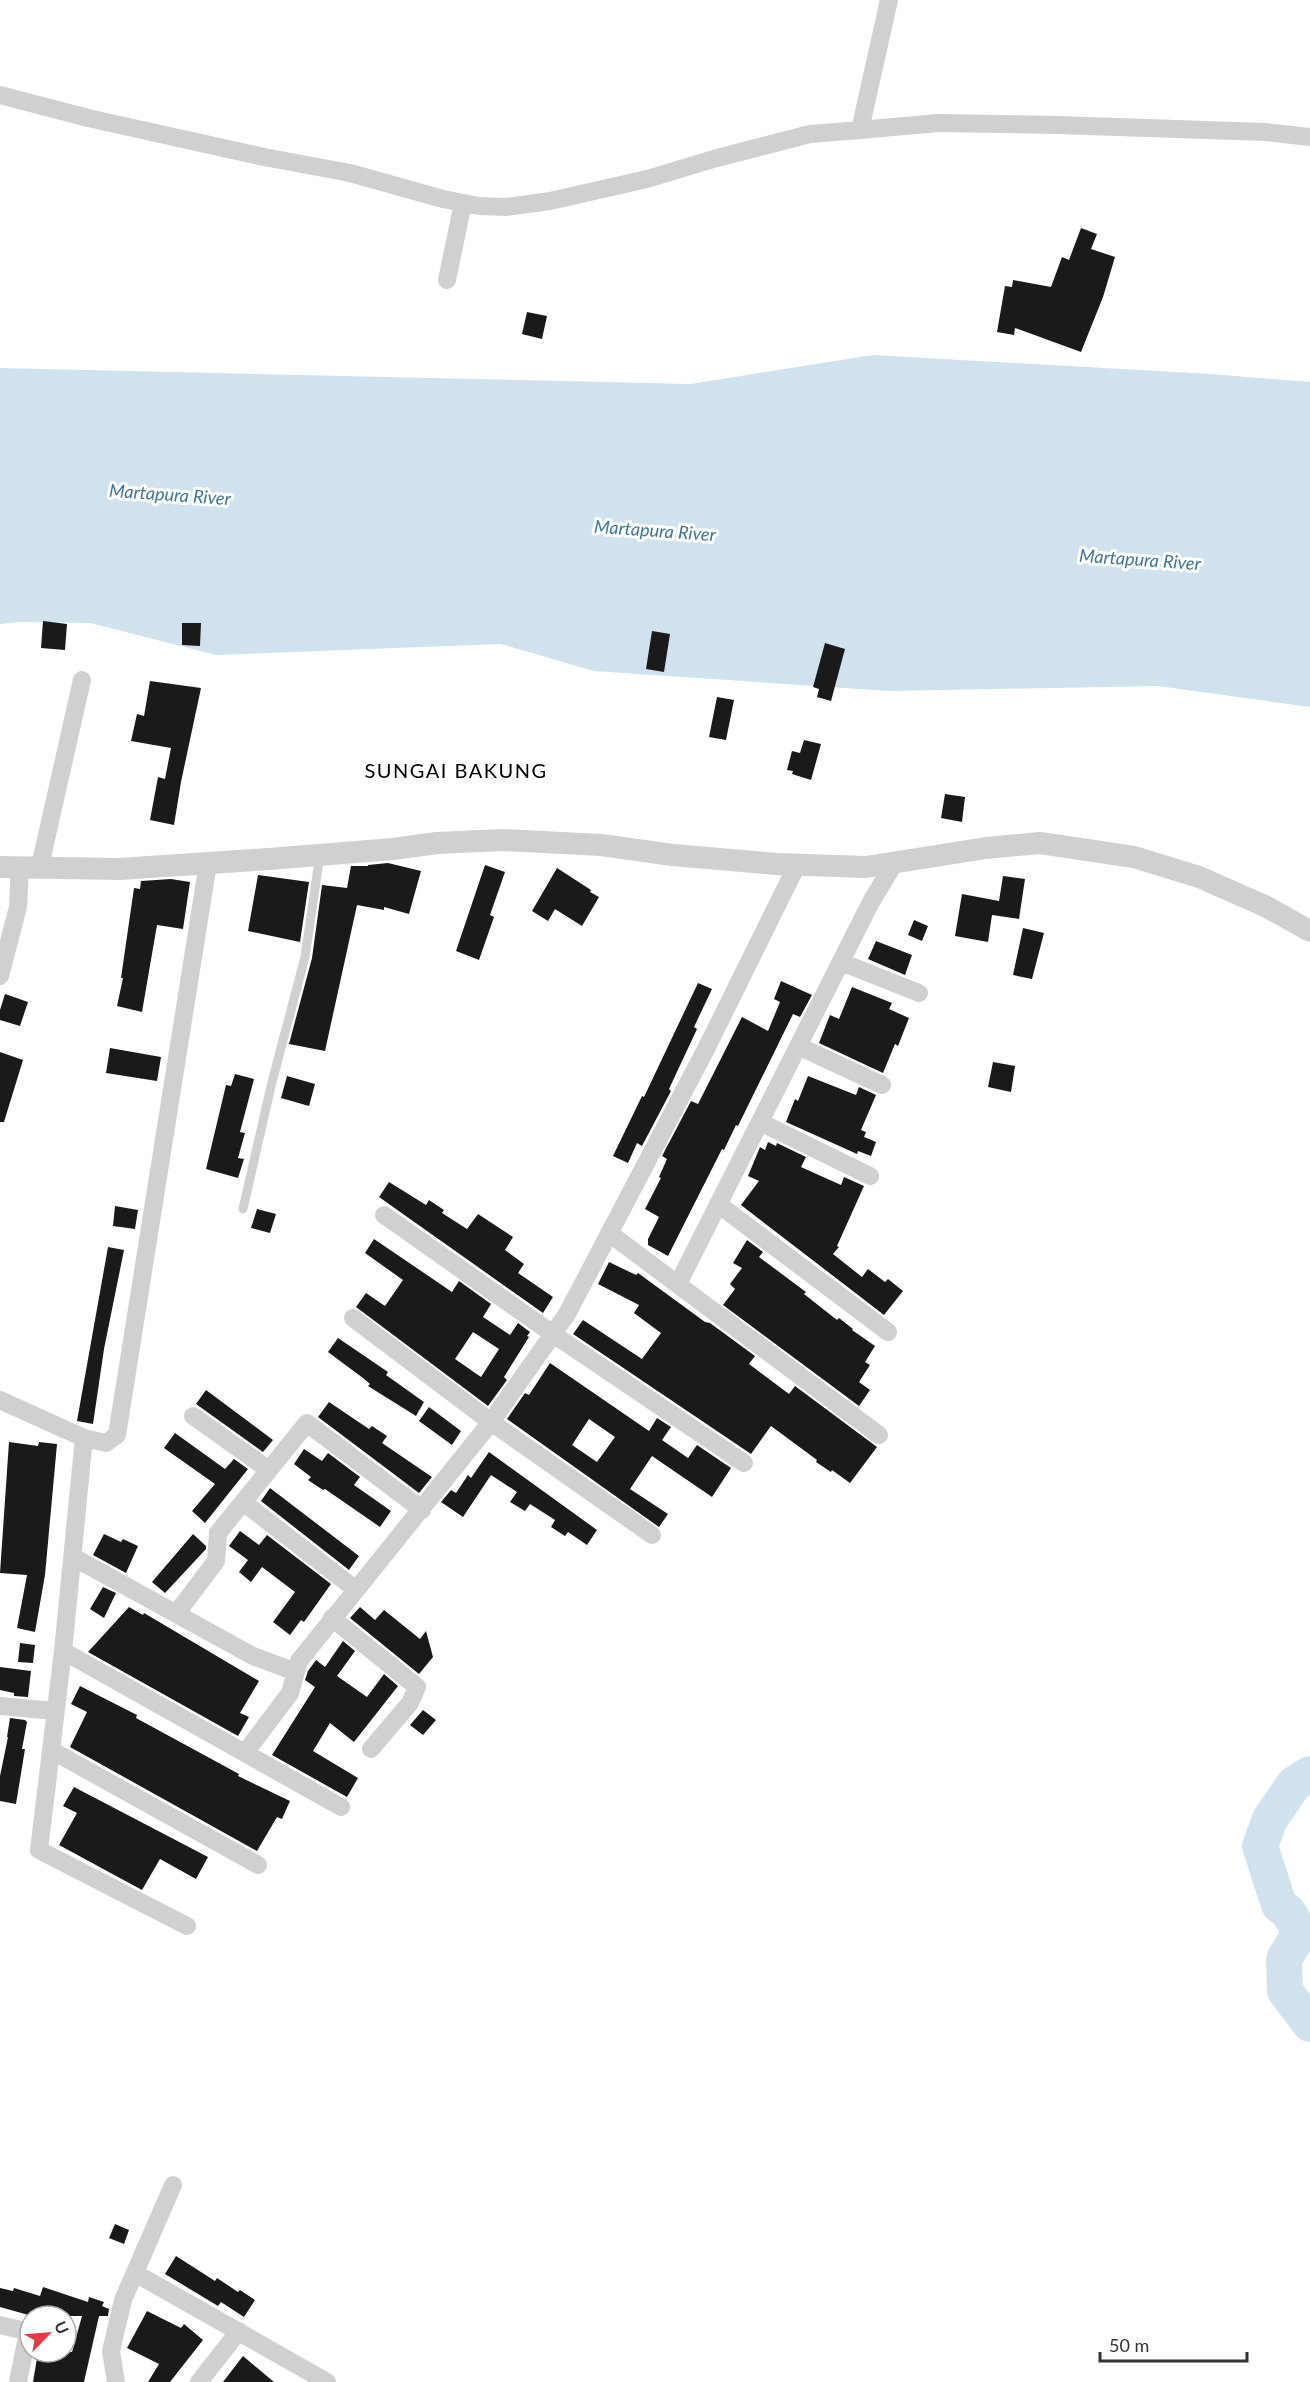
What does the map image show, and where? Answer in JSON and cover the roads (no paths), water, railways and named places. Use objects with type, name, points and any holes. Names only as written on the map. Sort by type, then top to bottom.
[{"type":"street","points":[[860,130],[889,0]]},
{"type":"street","points":[[0,95],[88,118],[253,155],[350,173],[463,203],[506,207],[550,201],[647,180],[717,158],[810,134],[938,123],[1264,132],[1310,137]]},
{"type":"street","points":[[447,280],[463,203]]},
{"type":"street","points":[[0,976],[18,907],[20,867],[82,680]]},
{"type":"street","points":[[20,867],[119,869],[393,849],[437,843],[535,840],[601,844],[673,855],[797,865],[866,867],[1040,843],[1106,851],[1134,857],[1199,878],[1265,906],[1310,932]]},
{"type":"street","points":[[678,1284],[871,902],[895,862]]},
{"type":"street","points":[[0,1400],[84,1438],[106,1443],[117,1435],[208,863]]},
{"type":"street","points":[[245,1753],[290,1693],[298,1661],[491,1422],[567,1314],[706,1049],[797,865]]},
{"type":"street","points":[[841,962],[920,993]]},
{"type":"street","points":[[798,1046],[882,1085]]},
{"type":"street","points":[[760,1122],[870,1176]]},
{"type":"street","points":[[718,1204],[888,1332]]},
{"type":"street","points":[[384,1215],[553,1334],[744,1463]]},
{"type":"street","points":[[609,1233],[879,1436]]},
{"type":"street","points":[[353,1318],[491,1422],[652,1535]]},
{"type":"street","points":[[193,1416],[269,1470]]},
{"type":"street","points":[[176,1614],[216,1561],[218,1533],[307,1423],[422,1510]]},
{"type":"street","points":[[84,1438],[63,1651],[39,1850],[187,1926]]},
{"type":"street","points":[[243,1502],[355,1589]]},
{"type":"street","points":[[73,1557],[253,1656],[296,1672]]},
{"type":"street","points":[[332,1618],[417,1687],[416,1695],[371,1749]]},
{"type":"street","points":[[63,1651],[341,1807]]},
{"type":"street","points":[[0,1706],[55,1711]]},
{"type":"street","points":[[51,1750],[258,1865]]},
{"type":"street","points":[[116,2382],[111,2351],[123,2300],[173,2185]]},
{"type":"street","points":[[135,2273],[326,2382]]},
{"type":"street","points":[[0,2325],[25,2331],[27,2337],[18,2382]]},
{"type":"street","points":[[199,2382],[239,2331]]},
{"type":"lane","points":[[243,1209],[304,957],[320,854]]},
{"type":"water","name":"Martapura River","points":[[873,355],[1210,374],[1310,382],[1310,707],[1158,686],[889,691],[594,671],[501,644],[216,655],[90,623],[0,624],[0,368],[690,384]]},
{"type":"waterway","points":[[1310,1774],[1294,1784],[1270,1819],[1260,1846],[1279,1905],[1288,1912],[1296,1925],[1298,1936],[1284,1959],[1285,1991],[1310,2024]]},
{"type":"district","name":"SUNGAI BAKUNG","points":[[456,770]]}]
